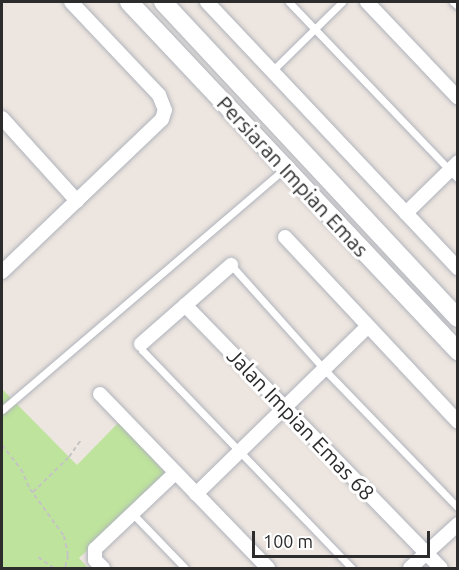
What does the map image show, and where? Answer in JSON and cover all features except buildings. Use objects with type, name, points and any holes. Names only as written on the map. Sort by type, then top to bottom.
[{"type":"main road","name":"Persiaran Impian Emas","points":[[129,2],[458,351]]},
{"type":"main road","name":"Persiaran Impian Emas","points":[[163,2],[458,318]]},
{"type":"street","points":[[2,272],[162,118],[165,110],[159,95],[71,2]]},
{"type":"street","points":[[207,2],[458,268]]},
{"type":"street","points":[[367,2],[458,98]]},
{"type":"street","points":[[2,118],[77,201]]},
{"type":"street","points":[[406,213],[455,170]]},
{"type":"street","points":[[285,237],[458,422]]},
{"type":"street","points":[[141,344],[231,265]]},
{"type":"street","name":"Jalan Impian Emas 68","points":[[185,305],[441,568]]},
{"type":"street","points":[[196,494],[368,326]]},
{"type":"street","points":[[100,394],[174,474],[268,568]]},
{"type":"street","points":[[103,568],[95,560],[95,549],[174,474]]},
{"type":"street","points":[[410,568],[458,524]]},
{"type":"lane","points":[[289,2],[455,170]]},
{"type":"lane","points":[[273,70],[342,2]]},
{"type":"lane","points":[[453,2],[458,6]]},
{"type":"lane","points":[[2,410],[285,168]]},
{"type":"lane","points":[[231,265],[324,369],[458,508]]},
{"type":"lane","points":[[141,344],[142,350],[352,568]]},
{"type":"lane","points":[[132,513],[185,568]]},
{"type":"path","points":[[33,492],[69,457],[81,440]]},
{"type":"path","points":[[2,445],[21,469],[33,492],[64,536],[68,555],[65,568]]},
{"type":"path","points":[[38,557],[54,568]]},
{"type":"green space","points":[[2,389],[77,465],[119,422],[168,476],[79,558],[88,568],[2,568]]}]
